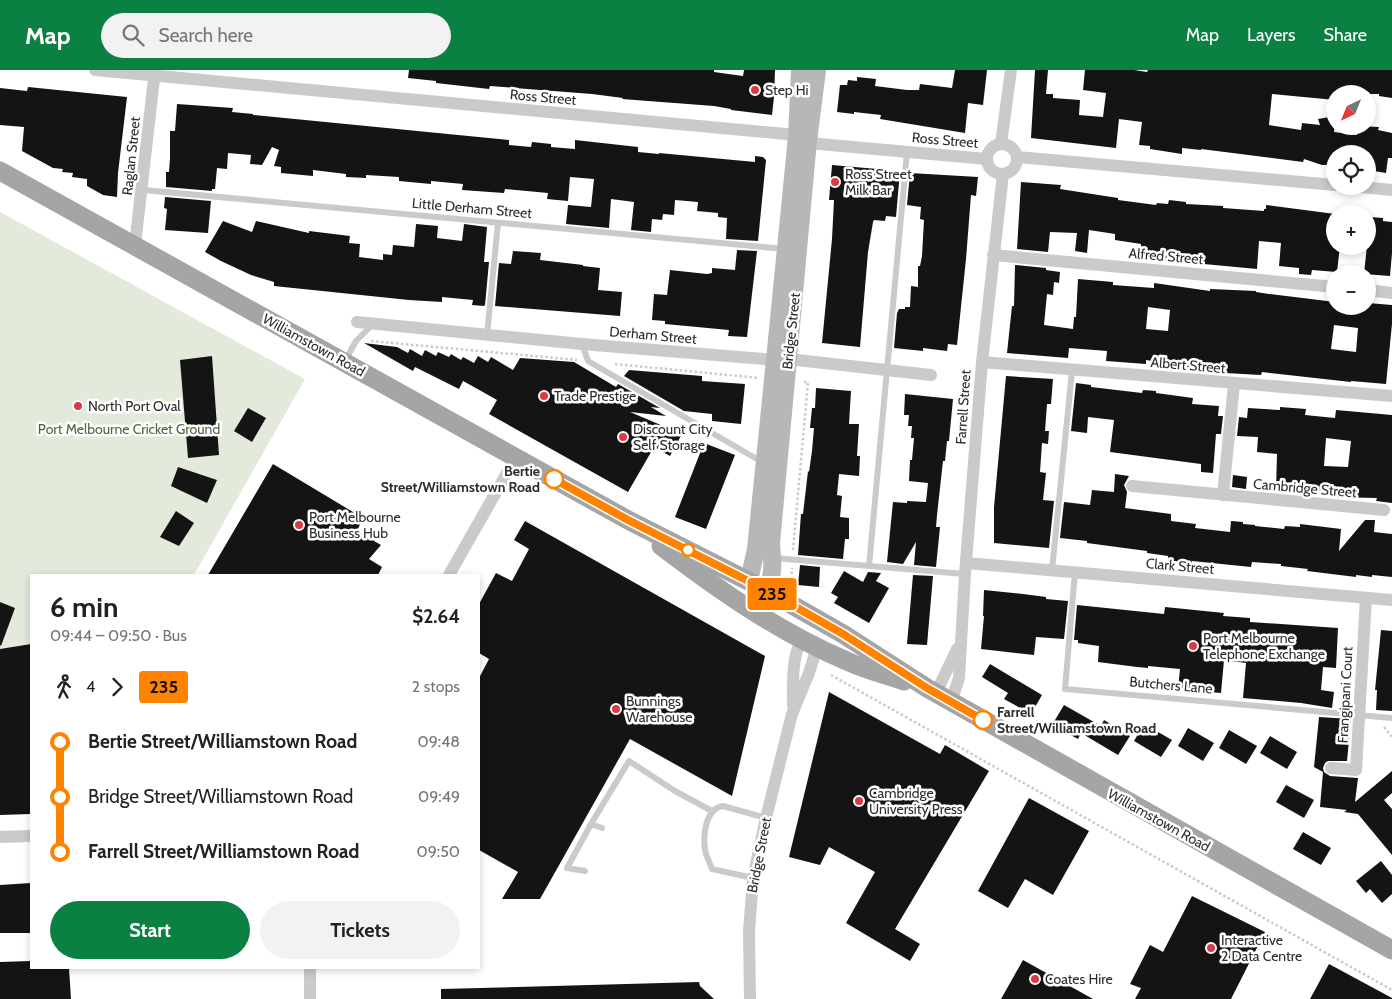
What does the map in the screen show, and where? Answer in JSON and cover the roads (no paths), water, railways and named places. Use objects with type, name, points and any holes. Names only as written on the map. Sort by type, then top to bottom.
[{"type":"main road","name":"Williamstown Road","points":[[0,171],[628,520],[766,590],[843,634],[938,694],[1392,950]]},
{"type":"main road","name":"Williamstown Road","points":[[628,520],[712,585],[810,644],[862,667],[938,694]]},
{"type":"main road","points":[[746,607],[749,581]]},
{"type":"main road","points":[[746,607],[766,590]]},
{"type":"main road","points":[[810,644],[824,623]]},
{"type":"street","name":"Ross Street","points":[[95,70],[154,73],[786,134],[819,144],[987,159]]},
{"type":"street","name":"Bridge Street","points":[[800,70],[803,139]]},
{"type":"street","name":"Bridge Street","points":[[749,581],[771,467],[803,139],[817,70]]},
{"type":"street","points":[[1001,144],[1011,70]]},
{"type":"street","name":"Raglan Street","points":[[136,245],[154,73]]},
{"type":"street","points":[[1001,144],[1014,148],[1017,156],[1016,167],[1012,171],[998,174],[990,168],[987,159],[992,147],[1001,144]]},
{"type":"street","points":[[1017,156],[1326,184]]},
{"type":"street","name":"Farrell Street","points":[[938,694],[959,678],[965,569],[982,362],[1003,174]]},
{"type":"street","points":[[1376,188],[1392,190]]},
{"type":"street","name":"Alfred Street","points":[[993,255],[1326,286]]},
{"type":"street","points":[[1376,291],[1392,292]]},
{"type":"street","name":"Derham Street","points":[[357,322],[582,344],[781,359],[931,375]]},
{"type":"street","name":"Albert Street","points":[[982,362],[1072,371],[1392,396]]},
{"type":"street","points":[[1223,495],[1234,384]]},
{"type":"street","points":[[450,574],[516,458]]},
{"type":"street","name":"Bridge Street","points":[[766,590],[771,579],[773,558],[771,543],[771,467]]},
{"type":"street","name":"Cambridge Street","points":[[1132,486],[1384,510]]},
{"type":"street","name":"Clark Street","points":[[965,569],[1052,570],[1392,600]]},
{"type":"street","name":"Frangipani Court","points":[[1331,768],[1356,770],[1366,598]]},
{"type":"street","name":"Bridge Street","points":[[750,999],[749,932],[753,878],[792,714],[809,673],[810,644],[798,645],[792,714]]},
{"type":"street","points":[[0,837],[30,836]]},
{"type":"street","points":[[310,969],[310,999]]},
{"type":"lane","points":[[869,566],[907,152]]},
{"type":"lane","name":"Little Derham Street","points":[[143,190],[792,250]]},
{"type":"lane","points":[[487,335],[498,223]]},
{"type":"lane","points":[[344,362],[356,341],[373,324]]},
{"type":"lane","points":[[582,344],[588,361],[771,467]]},
{"type":"lane","points":[[1052,570],[1072,371]]},
{"type":"lane","points":[[773,558],[869,566],[965,569]]},
{"type":"lane","name":"Butchers Lane","points":[[1075,572],[1065,689],[1392,718]]},
{"type":"lane","points":[[585,871],[567,868],[629,762],[675,791],[712,811]]},
{"type":"lane","points":[[753,878],[712,869],[704,841],[706,829],[712,811],[717,807],[723,806],[766,818]]},
{"type":"lane","points":[[591,824],[602,828]]},
{"type":"place","name":"Step Hi","points":[[755,90]]},
{"type":"place","name":"Ross Street Milk Bar","points":[[835,182]]},
{"type":"place","name":"Trade Prestige","points":[[544,396]]},
{"type":"place","name":"North Port Oval","points":[[78,406]]},
{"type":"place","name":"Discount City Self Storage","points":[[623,437]]},
{"type":"place","name":"Bertie Street/Williamstown Road","points":[[554,479]]},
{"type":"place","name":"Port Melbourne Business Hub","points":[[299,525]]},
{"type":"place","name":"Port Melbourne Telephone Exchange","points":[[1193,646]]},
{"type":"place","name":"Bunnings Warehouse","points":[[616,709]]},
{"type":"place","name":"Farrell Street/Williamstown Road","points":[[983,720]]},
{"type":"place","name":"Cambridge University Press","points":[[859,801]]},
{"type":"place","name":"Interactive 2 Data Centre","points":[[1211,948]]},
{"type":"place","name":"Coates Hire","points":[[1035,979]]},
{"type":"park label","name":"Port Melbourne Cricket Ground","points":[[129,429]]}]
